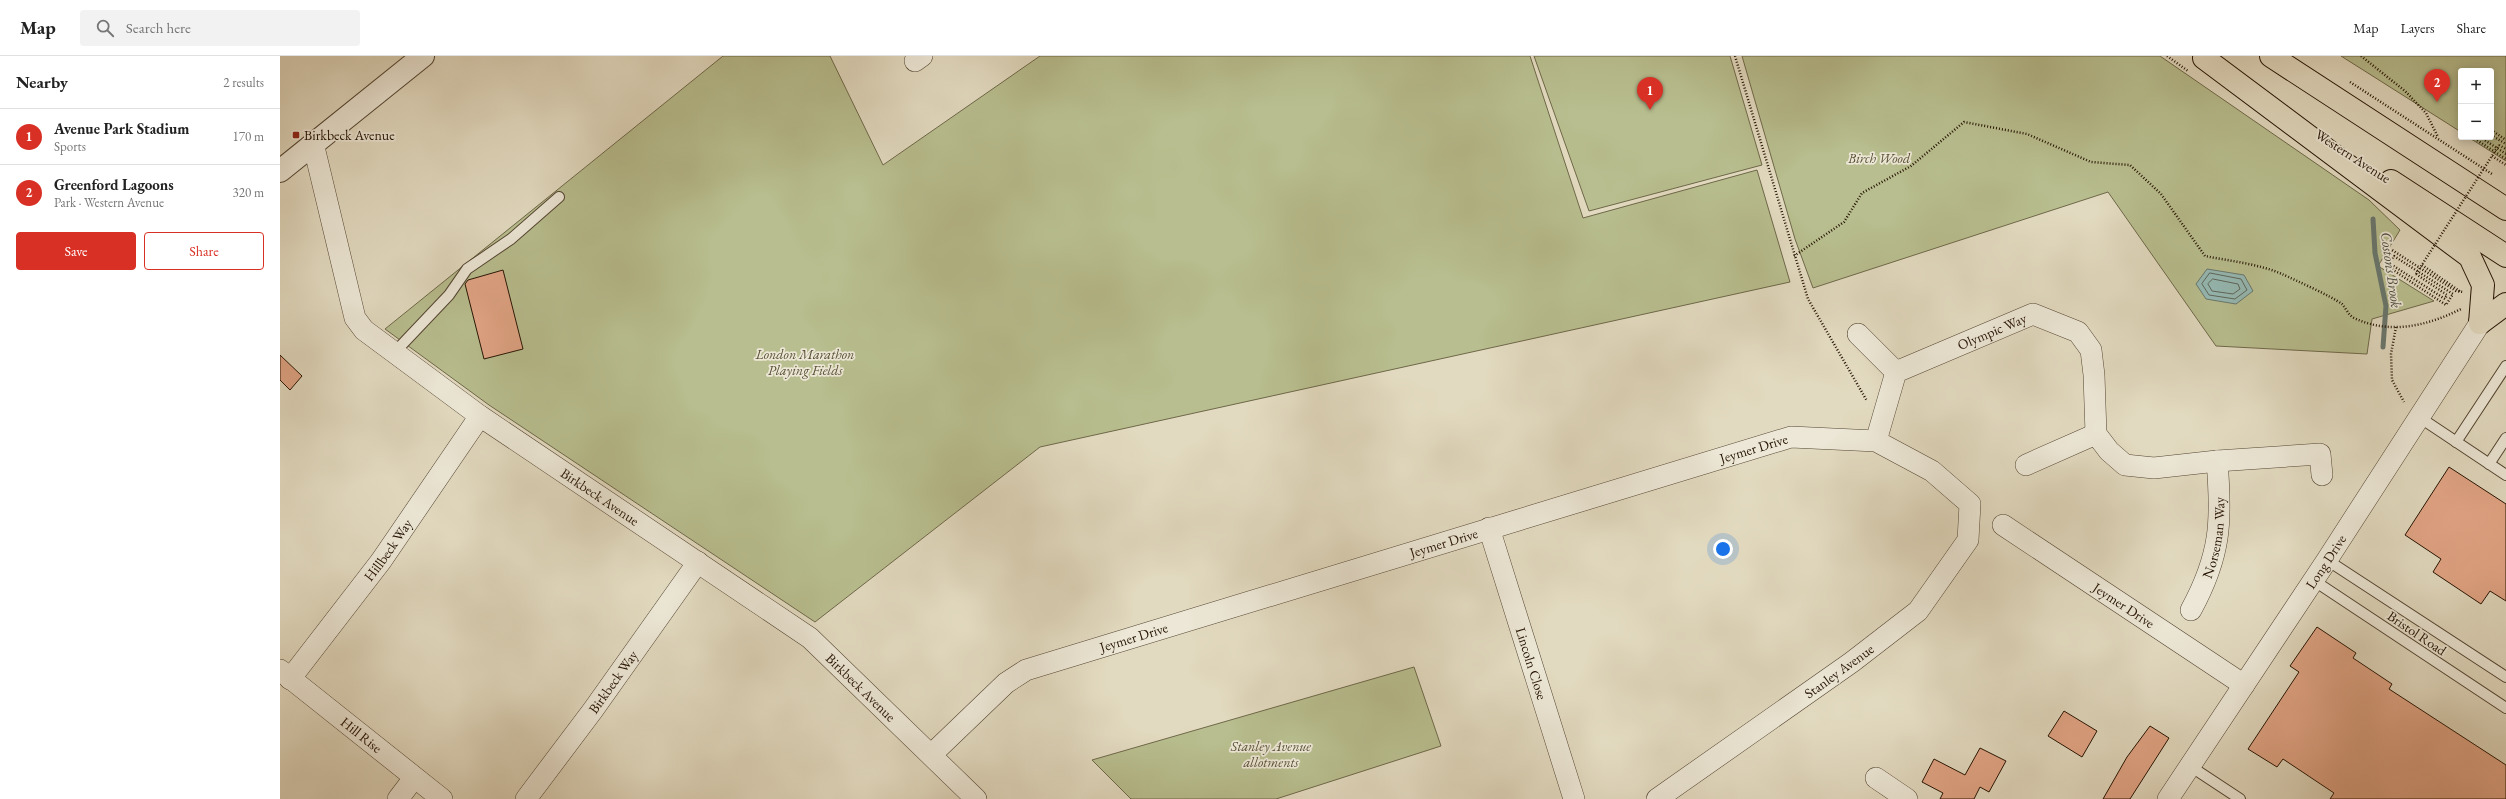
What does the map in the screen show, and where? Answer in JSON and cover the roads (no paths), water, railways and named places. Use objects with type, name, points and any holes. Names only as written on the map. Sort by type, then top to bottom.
[{"type":"highway","points":[[2271,56],[2506,209]]},
{"type":"highway","points":[[2203,57],[2470,256],[2483,285],[2480,323]]},
{"type":"highway","name":"Western Avenue","points":[[2203,57],[2506,256]]},
{"type":"highway","points":[[2480,323],[2506,304]]},
{"type":"street","points":[[280,171],[423,56]]},
{"type":"street","name":"Birkbeck Avenue","points":[[313,143],[355,318],[364,330],[480,416],[810,638],[932,754],[976,799]]},
{"type":"street","name":"Olympic Way","points":[[1896,372],[2032,314],[2078,332],[2091,350],[2094,375],[2096,434]]},
{"type":"street","name":"Long Drive","points":[[2168,799],[2327,560],[2480,323]]},
{"type":"street","points":[[1858,334],[1896,372],[1876,441]]},
{"type":"street","name":"Hillbeck Way","points":[[285,674],[381,561],[480,416]]},
{"type":"street","points":[[2026,465],[2096,434],[2109,451],[2125,465],[2154,468],[2217,461],[2320,454],[2322,475]]},
{"type":"street","name":"Jeymer Drive","points":[[932,754],[1006,683],[1026,670],[1791,437],[1876,441],[1932,472],[1970,504]]},
{"type":"street","name":"Norseman Way","points":[[2191,610],[2204,585],[2217,542],[2221,506],[2217,461]]},
{"type":"street","name":"Stanley Avenue","points":[[1657,799],[1852,662],[1918,611],[1968,540],[1970,504]]},
{"type":"street","name":"Jeymer Drive","points":[[2003,525],[2244,685]]},
{"type":"street","name":"Lincoln Close","points":[[1489,528],[1574,799]]},
{"type":"street","name":"Birkbeck Way","points":[[526,799],[593,710],[698,562]]},
{"type":"street","name":"Hill Rise","points":[[285,674],[442,799]]},
{"type":"street","points":[[398,799],[414,778]]},
{"type":"street","points":[[1876,778],[1907,799]]},
{"type":"lane","points":[[394,353],[449,295],[467,269],[511,240],[560,197]]},
{"type":"lane","points":[[2456,442],[2506,366]]},
{"type":"lane","points":[[2419,417],[2506,475]]},
{"type":"lane","points":[[2489,464],[2506,438]]},
{"type":"lane","name":"Bristol Road","points":[[2327,560],[2506,676]]},
{"type":"lane","name":"Bristol Road","points":[[2313,580],[2506,708]]},
{"type":"lane","points":[[2190,766],[2240,799]]},
{"type":"water","points":[[2207,269],[2244,275],[2253,291],[2236,304],[2206,299],[2196,284]]},
{"type":"waterway","name":"Costons Brook","points":[[2373,219],[2375,253],[2386,306],[2383,347]]},
{"type":"place","name":"Greenford Lagoons","points":[[2437,102]]},
{"type":"place","name":"Avenue Park Stadium","points":[[1650,110]]},
{"type":"place","name":"Birkbeck Avenue","points":[[296,135]]},
{"type":"park label","name":"Birch Wood","points":[[1879,158]]},
{"type":"park label","name":"London Marathon Playing Fields","points":[[805,362]]},
{"type":"park label","name":"Stanley Avenue allotments","points":[[1271,754]]}]
